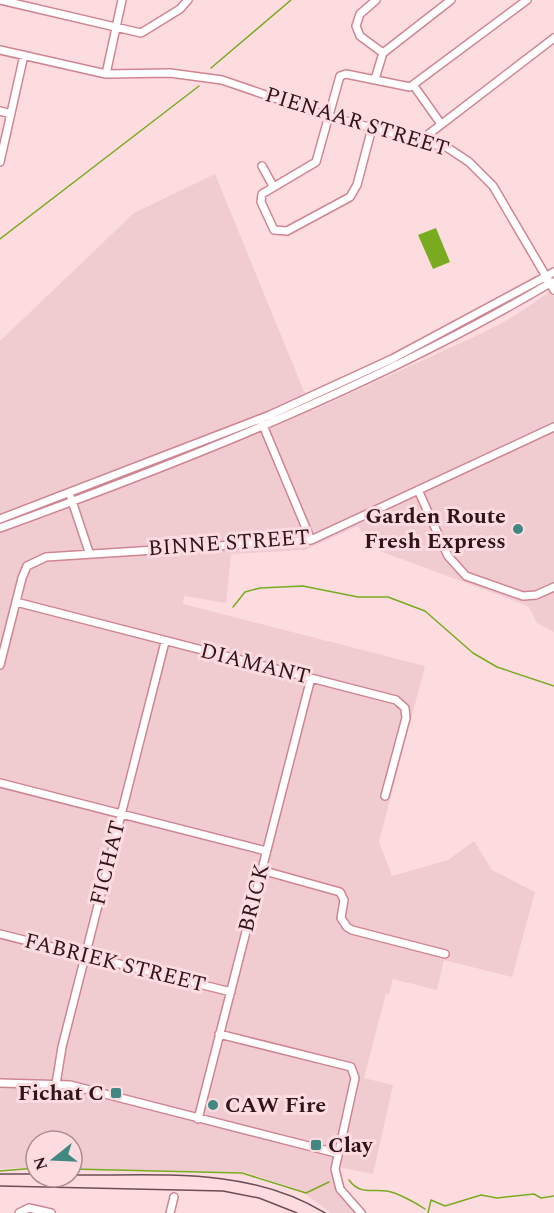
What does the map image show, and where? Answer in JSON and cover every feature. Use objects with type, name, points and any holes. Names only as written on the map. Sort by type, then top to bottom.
[{"type":"street","points":[[0,0],[141,33],[174,13],[188,0]]},
{"type":"street","points":[[106,74],[122,0]]},
{"type":"street","points":[[376,0],[360,14],[356,26],[360,36],[383,53]]},
{"type":"street","points":[[375,79],[383,53],[450,0]]},
{"type":"street","points":[[372,128],[357,185],[350,197],[287,231],[279,232],[271,226],[261,197],[265,190],[314,164],[319,155],[327,116],[340,76],[346,74],[405,87],[414,86],[527,0]]},
{"type":"street","points":[[421,140],[554,38]]},
{"type":"street","name":"PIENAAR STREET","points":[[0,50],[106,74],[170,73],[205,76],[246,87],[327,116],[421,140],[461,155],[493,186],[551,282]]},
{"type":"street","points":[[0,162],[24,55]]},
{"type":"street","points":[[414,86],[441,124]]},
{"type":"street","points":[[0,111],[11,114]]},
{"type":"street","points":[[262,166],[273,186]]},
{"type":"street","points":[[0,528],[262,423],[434,348],[551,282],[554,272]]},
{"type":"street","points":[[262,423],[311,540]]},
{"type":"street","name":"BINNE STREET","points":[[16,602],[27,566],[46,557],[89,552],[311,540],[554,427]]},
{"type":"street","points":[[418,490],[448,556],[466,576],[523,596],[536,595],[554,587]]},
{"type":"street","points":[[0,519],[71,498]]},
{"type":"street","points":[[71,498],[89,552]]},
{"type":"street","points":[[0,664],[16,602]]},
{"type":"street","name":"DIAMANT","points":[[16,602],[396,700],[405,708],[406,718],[385,796]]},
{"type":"street","name":"FICHAT","points":[[56,1084],[55,1074],[84,956],[165,642]]},
{"type":"street","name":"BRICK","points":[[198,1119],[311,678]]},
{"type":"street","points":[[0,783],[266,851]]},
{"type":"street","points":[[261,870],[340,892],[344,900],[341,918],[347,927],[445,954]]},
{"type":"street","name":"FABRIEK STREET","points":[[0,934],[231,992]]},
{"type":"street","points":[[219,1034],[347,1065],[354,1070],[355,1078],[336,1153],[335,1169],[340,1189],[361,1213]]},
{"type":"street","points":[[0,1083],[56,1084],[336,1153]]},
{"type":"street","points":[[170,1213],[174,1197]]},
{"type":"street","points":[[20,1211],[29,1208],[51,1213]]},
{"type":"shaded area","points":[[215,174],[312,411],[478,335],[511,318],[554,289],[554,632],[537,623],[528,606],[369,547],[358,526],[305,550],[231,554],[226,603],[184,596],[183,604],[425,666],[379,842],[392,876],[448,860],[474,841],[492,870],[535,892],[512,977],[444,960],[437,990],[393,979],[389,994],[386,993],[364,1078],[393,1085],[373,1174],[339,1167],[346,1190],[368,1213],[331,1213],[300,1190],[244,1172],[84,1169],[84,1129],[24,1129],[24,1168],[0,1169],[0,341],[134,213]]},
{"type":"shaded area","points":[[436,228],[450,262],[433,269],[418,235]]},
{"type":"waterway","points":[[211,68],[291,0]]},
{"type":"waterway","points":[[0,239],[199,86]]},
{"type":"waterway","points":[[233,607],[245,592],[260,588],[303,586],[358,597],[388,597],[425,611],[473,653],[497,667],[554,686]]},
{"type":"waterway","points":[[0,1171],[24,1169]]},
{"type":"waterway","points":[[84,1169],[242,1173],[306,1193],[329,1182]]},
{"type":"waterway","points":[[349,1180],[362,1190],[391,1192],[425,1209]]},
{"type":"waterway","points":[[428,1213],[431,1200],[445,1206],[481,1195],[497,1198],[534,1194],[541,1198],[554,1196]]},
{"type":"railway","points":[[0,1174],[24,1174]]},
{"type":"railway","points":[[84,1175],[170,1175],[234,1181],[266,1187],[296,1198],[325,1213]]},
{"type":"railway","points":[[0,1186],[223,1191],[259,1198],[297,1213]]},
{"type":"place","name":"Garden Route Fresh Express","points":[[518,529]]},
{"type":"place","name":"Fichat C","points":[[116,1093]]},
{"type":"place","name":"CAW Fire","points":[[213,1105]]},
{"type":"place","name":"Clay","points":[[316,1145]]}]
